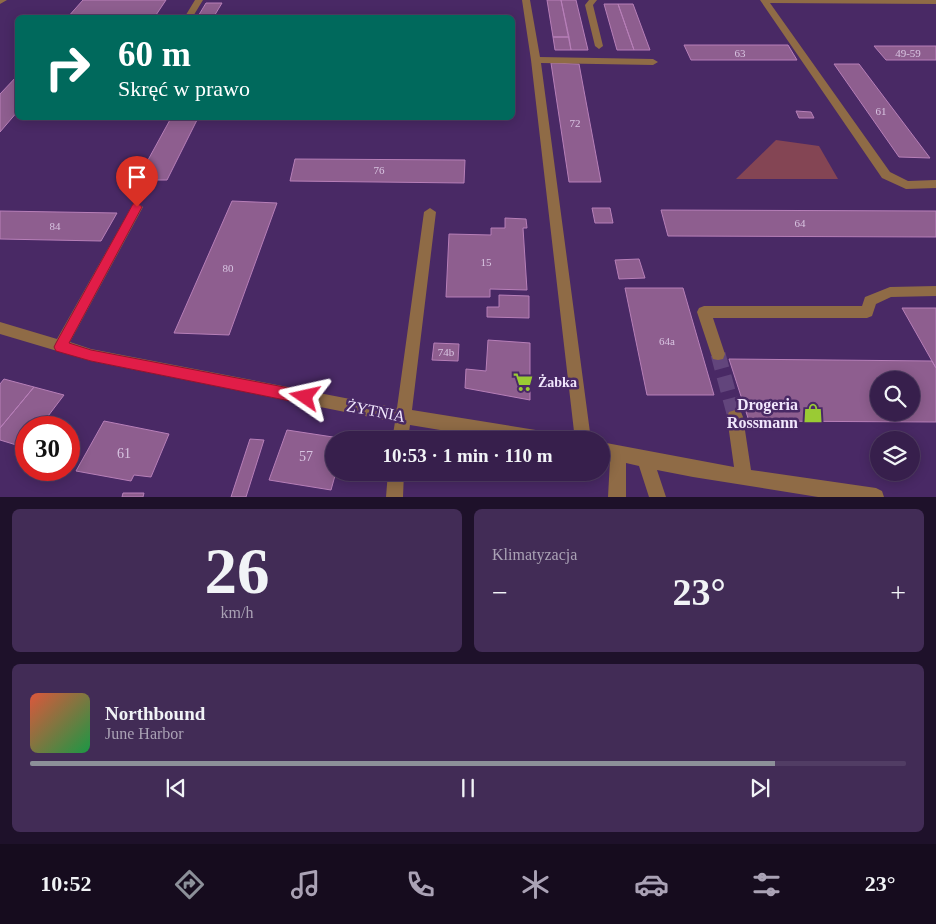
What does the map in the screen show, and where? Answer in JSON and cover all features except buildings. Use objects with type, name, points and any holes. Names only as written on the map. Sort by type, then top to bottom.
[{"type":"street","points":[[190,15],[199,0]]},
{"type":"street","points":[[526,0],[536,60],[582,431]]},
{"type":"street","points":[[593,0],[589,5],[599,46]]},
{"type":"street","points":[[764,1],[936,2]]},
{"type":"street","points":[[764,1],[886,175],[906,185],[936,184]]},
{"type":"street","points":[[536,60],[653,62]]},
{"type":"street","points":[[60,347],[137,207]]},
{"type":"street","points":[[401,431],[430,212]]},
{"type":"street","points":[[718,354],[704,312],[867,312],[870,301],[890,292],[936,291]]},
{"type":"street","name":"ŻYTNIA","points":[[0,328],[91,355],[402,416],[493,431]]},
{"type":"street","points":[[735,416],[744,476]]},
{"type":"street","points":[[610,452],[693,469],[876,496]]},
{"type":"street","points":[[617,496],[618,454]]},
{"type":"street","points":[[645,458],[658,496]]},
{"type":"street","points":[[394,496],[395,481]]},
{"type":"shaded area","points":[[776,140],[819,146],[838,179],[736,179]]},
{"type":"tunnel","points":[[718,354],[735,417]]},
{"type":"place","name":"Żabka","points":[[523,382]]},
{"type":"place","name":"Drogeria Rossmann","points":[[813,413]]},
{"type":"route","points":[[137,207],[60,347],[91,355],[305,397]]}]
